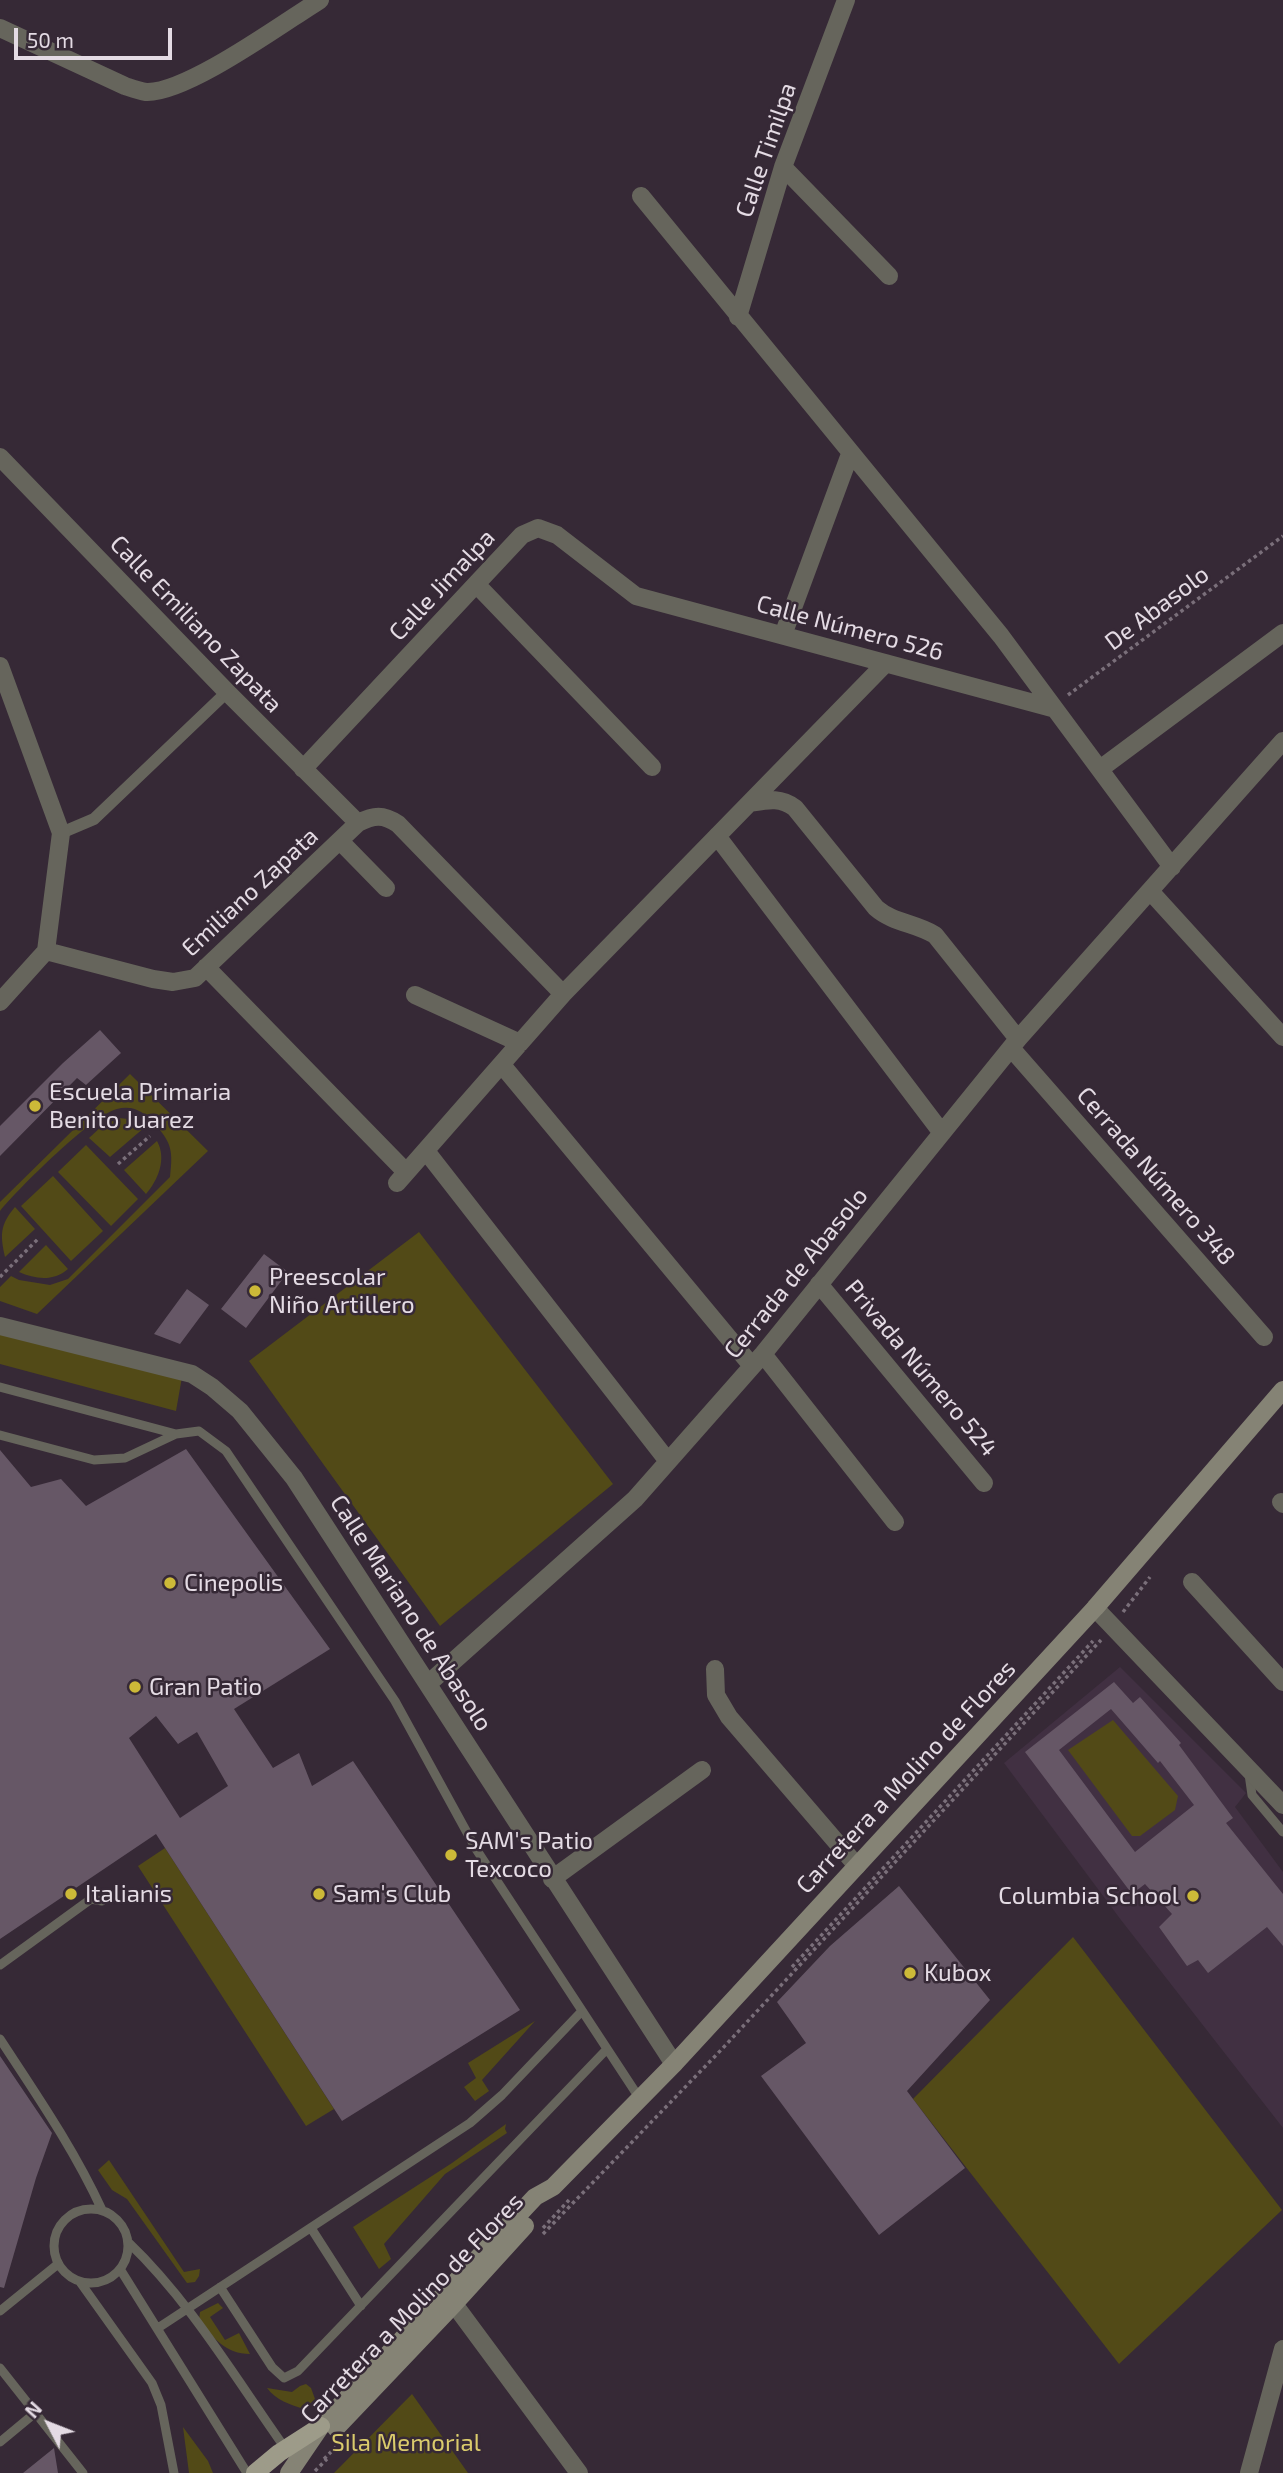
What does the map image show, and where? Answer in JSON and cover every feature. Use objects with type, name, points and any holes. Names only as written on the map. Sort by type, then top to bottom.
[{"type":"main road","name":"Carretera a Molino de Flores","points":[[278,2473],[292,2452],[321,2426],[535,2197],[553,2187],[674,2064],[1095,1608],[1283,1390]]},
{"type":"main road","name":"Carretera a Molino de Flores","points":[[292,2452],[330,2434],[543,2206],[553,2187]]},
{"type":"main road","name":"Carretera a Molino de Flores","points":[[289,2473],[292,2452]]},
{"type":"main road","points":[[255,2473],[292,2452]]},
{"type":"street","points":[[0,28],[125,86],[146,92],[177,86],[241,51],[320,0]]},
{"type":"street","name":"Calle Timilpa","points":[[738,317],[783,167],[846,0]]},
{"type":"street","points":[[783,167],[889,276]]},
{"type":"street","points":[[642,196],[1000,636],[1172,867]]},
{"type":"street","points":[[783,635],[850,454]]},
{"type":"street","name":"Calle Emiliano Zapata","points":[[0,457],[358,823]]},
{"type":"street","name":"Calle Jimalpa","points":[[303,769],[522,535],[538,528],[557,535],[636,596]]},
{"type":"street","points":[[477,584],[652,767]]},
{"type":"street","name":"Calle Número 526","points":[[636,596],[1052,708]]},
{"type":"street","points":[[1100,769],[1283,633]]},
{"type":"street","points":[[206,967],[401,1177],[563,994],[886,663]]},
{"type":"street","points":[[0,666],[61,833],[46,951],[0,1002]]},
{"type":"street","points":[[61,833],[94,819],[227,692]]},
{"type":"street","name":"Cerrada de Abasolo","points":[[429,1683],[635,1499],[757,1360],[1014,1044],[1283,741]]},
{"type":"street","name":"Cerrada Número 348","points":[[750,803],[777,799],[786,801],[795,808],[886,917],[925,928],[935,935],[1014,1044],[1264,1337]]},
{"type":"street","points":[[358,823],[373,816],[386,816],[398,824],[563,994]]},
{"type":"street","name":"Emiliano Zapata","points":[[46,951],[153,979],[173,982],[195,978],[358,823]]},
{"type":"street","points":[[718,836],[942,1133]]},
{"type":"street","points":[[340,841],[386,888]]},
{"type":"street","points":[[1150,891],[1283,1037]]},
{"type":"street","points":[[415,995],[520,1043]]},
{"type":"street","points":[[502,1065],[895,1522]]},
{"type":"street","points":[[426,1150],[667,1460]]},
{"type":"street","name":"Privada Número 524","points":[[819,1284],[984,1483]]},
{"type":"street","name":"Calle Mariano de Abasolo","points":[[0,1326],[192,1374],[240,1411],[294,1478],[674,2064]]},
{"type":"street","points":[[1192,1582],[1283,1682]]},
{"type":"street","points":[[1095,1608],[1283,1805]]},
{"type":"street","points":[[715,1669],[716,1695],[729,1717],[857,1866]]},
{"type":"street","points":[[552,1879],[702,1770]]},
{"type":"street","points":[[454,2304],[465,2315],[579,2473]]},
{"type":"street","points":[[1248,2473],[1283,2349]]},
{"type":"lane","points":[[0,1387],[176,1433],[199,1431],[226,1451],[395,1701],[476,1849],[640,2099]]},
{"type":"lane","points":[[0,1436],[94,1460],[125,1458],[176,1433]]},
{"type":"lane","points":[[1247,1765],[1252,1795],[1283,1832]]},
{"type":"lane","points":[[0,1965],[91,1899],[102,1901]]},
{"type":"lane","points":[[158,2328],[470,2123],[502,2095],[581,2012]]},
{"type":"lane","points":[[0,2039],[59,2130],[102,2210]]},
{"type":"lane","points":[[220,2287],[272,2367],[284,2378],[298,2371],[607,2049]]},
{"type":"lane","points":[[87,2208],[102,2210],[114,2217],[124,2228],[128,2242],[127,2256],[120,2269],[109,2279],[95,2283],[80,2282],[67,2275],[58,2264],[53,2250],[55,2235],[62,2222],[73,2213],[87,2208]]},
{"type":"lane","points":[[311,2228],[361,2306]]},
{"type":"lane","points":[[128,2242],[152,2265],[187,2309],[292,2452]]},
{"type":"lane","points":[[0,2311],[58,2264]]},
{"type":"lane","points":[[120,2269],[247,2473]]},
{"type":"lane","points":[[80,2282],[152,2383],[162,2405],[174,2473]]},
{"type":"lane","points":[[0,2368],[83,2473]]},
{"type":"lane","points":[[0,2442],[35,2413]]},
{"type":"path","name":"De Abasolo","points":[[1052,708],[1283,536]]},
{"type":"path","points":[[118,1164],[150,1136]]},
{"type":"path","points":[[0,1277],[39,1238]]},
{"type":"path","points":[[538,2233],[818,1939]]},
{"type":"path","points":[[311,2473],[339,2443]]},
{"type":"shaded area","name":"Columbia School","points":[[1120,1667],[1246,1793],[1235,1807],[1283,1872],[1283,2128],[1121,1920],[1004,1763]]},
{"type":"green space","points":[[130,1074],[208,1151],[37,1314],[0,1301],[0,1287],[11,1276],[50,1285],[68,1279],[170,1177],[170,1148],[160,1130],[138,1110],[117,1109],[91,1124],[74,1138],[22,1186],[0,1211],[0,1202]]},
{"type":"green space","points":[[119,1118],[145,1127],[110,1157],[89,1138],[102,1126]]},
{"type":"green space","points":[[157,1141],[161,1155],[160,1169],[146,1194],[124,1170]]},
{"type":"green space","points":[[86,1145],[138,1199],[111,1226],[58,1172]]},
{"type":"green space","points":[[53,1176],[103,1231],[71,1261],[21,1206]]},
{"type":"green space","points":[[15,1207],[35,1229],[5,1257],[2,1230]]},
{"type":"green space","points":[[419,1232],[613,1484],[440,1626],[249,1361]]},
{"type":"green space","points":[[46,1245],[68,1269],[50,1278],[19,1272]]},
{"type":"green space","points":[[0,1329],[182,1377],[176,1411],[0,1364]]},
{"type":"green space","points":[[1113,1720],[1178,1796],[1175,1810],[1140,1836],[1132,1836],[1068,1750]]},
{"type":"green space","points":[[165,1848],[334,2109],[306,2126],[138,1866]]},
{"type":"green space","points":[[1073,1937],[1282,2210],[1119,2364],[913,2099]]},
{"type":"green space","points":[[535,2021],[482,2080],[489,2091],[475,2101],[464,2087],[476,2078],[468,2063]]},
{"type":"green space","points":[[506,2124],[507,2133],[445,2174],[384,2244],[391,2259],[379,2269],[353,2227],[452,2163]]},
{"type":"green space","points":[[109,2160],[184,2272],[200,2269],[195,2282],[187,2283],[127,2199],[112,2190],[98,2170]]},
{"type":"green space","points":[[218,2303],[223,2308],[210,2317],[225,2340],[239,2333],[250,2354],[227,2348],[215,2339],[199,2320],[200,2312]]},
{"type":"green space","points":[[306,2384],[311,2388],[315,2399],[304,2409],[279,2399],[267,2388],[292,2392]]},
{"type":"green space","name":"Sila Memorial","points":[[412,2394],[468,2473],[334,2473]]},
{"type":"green space","points":[[183,2427],[208,2461],[213,2473],[189,2473]]},
{"type":"building","name":"Escuela Primaria Benito Juarez","points":[[100,1030],[121,1053],[86,1085],[77,1078],[0,1156],[0,1126]]},
{"type":"building","name":"Preescolar Niño Artillero","points":[[264,1254],[288,1272],[246,1328],[221,1309]]},
{"type":"building","name":"Preescolar Niño Artillero","points":[[187,1289],[209,1305],[180,1344],[154,1334]]},
{"type":"building","points":[[186,1449],[330,1649],[234,1709],[273,1768],[299,1753],[312,1786],[353,1761],[520,2010],[342,2121],[156,1834],[0,1939],[0,1450],[31,1487],[61,1479],[86,1506]],"holes":[[[156,1716],[178,1744],[197,1732],[228,1786],[180,1818],[129,1738]]]},
{"type":"building","points":[[1114,1682],[1133,1703],[1140,1697],[1181,1743],[1179,1745],[1233,1818],[1226,1823],[1283,1894],[1283,1946],[1267,1927],[1208,1973],[1198,1960],[1187,1966],[1159,1927],[1172,1914],[1145,1884],[1132,1894],[1025,1752]],"holes":[[[1111,1709],[1158,1763],[1160,1761],[1194,1805],[1135,1852],[1059,1750]]]},
{"type":"building","points":[[899,1886],[990,2000],[907,2091],[965,2168],[879,2235],[761,2076],[806,2043],[777,2002],[830,1946]]},
{"type":"building","points":[[0,2056],[52,2133],[4,2288],[0,2287]]},
{"type":"building","points":[[54,2448],[58,2473],[23,2473]]},
{"type":"place","name":"Escuela Primaria Benito Juarez","points":[[35,1106]]},
{"type":"place","name":"Preescolar Niño Artillero","points":[[255,1291]]},
{"type":"place","name":"Cinepolis","points":[[170,1583]]},
{"type":"place","name":"Gran Patio","points":[[135,1687]]},
{"type":"place","name":"SAM's Patio Texcoco","points":[[451,1855]]},
{"type":"place","name":"Italianis","points":[[71,1894]]},
{"type":"place","name":"Sam's Club","points":[[319,1894]]},
{"type":"place","name":"Columbia School","points":[[1193,1896]]},
{"type":"place","name":"Kubox","points":[[910,1973]]}]
